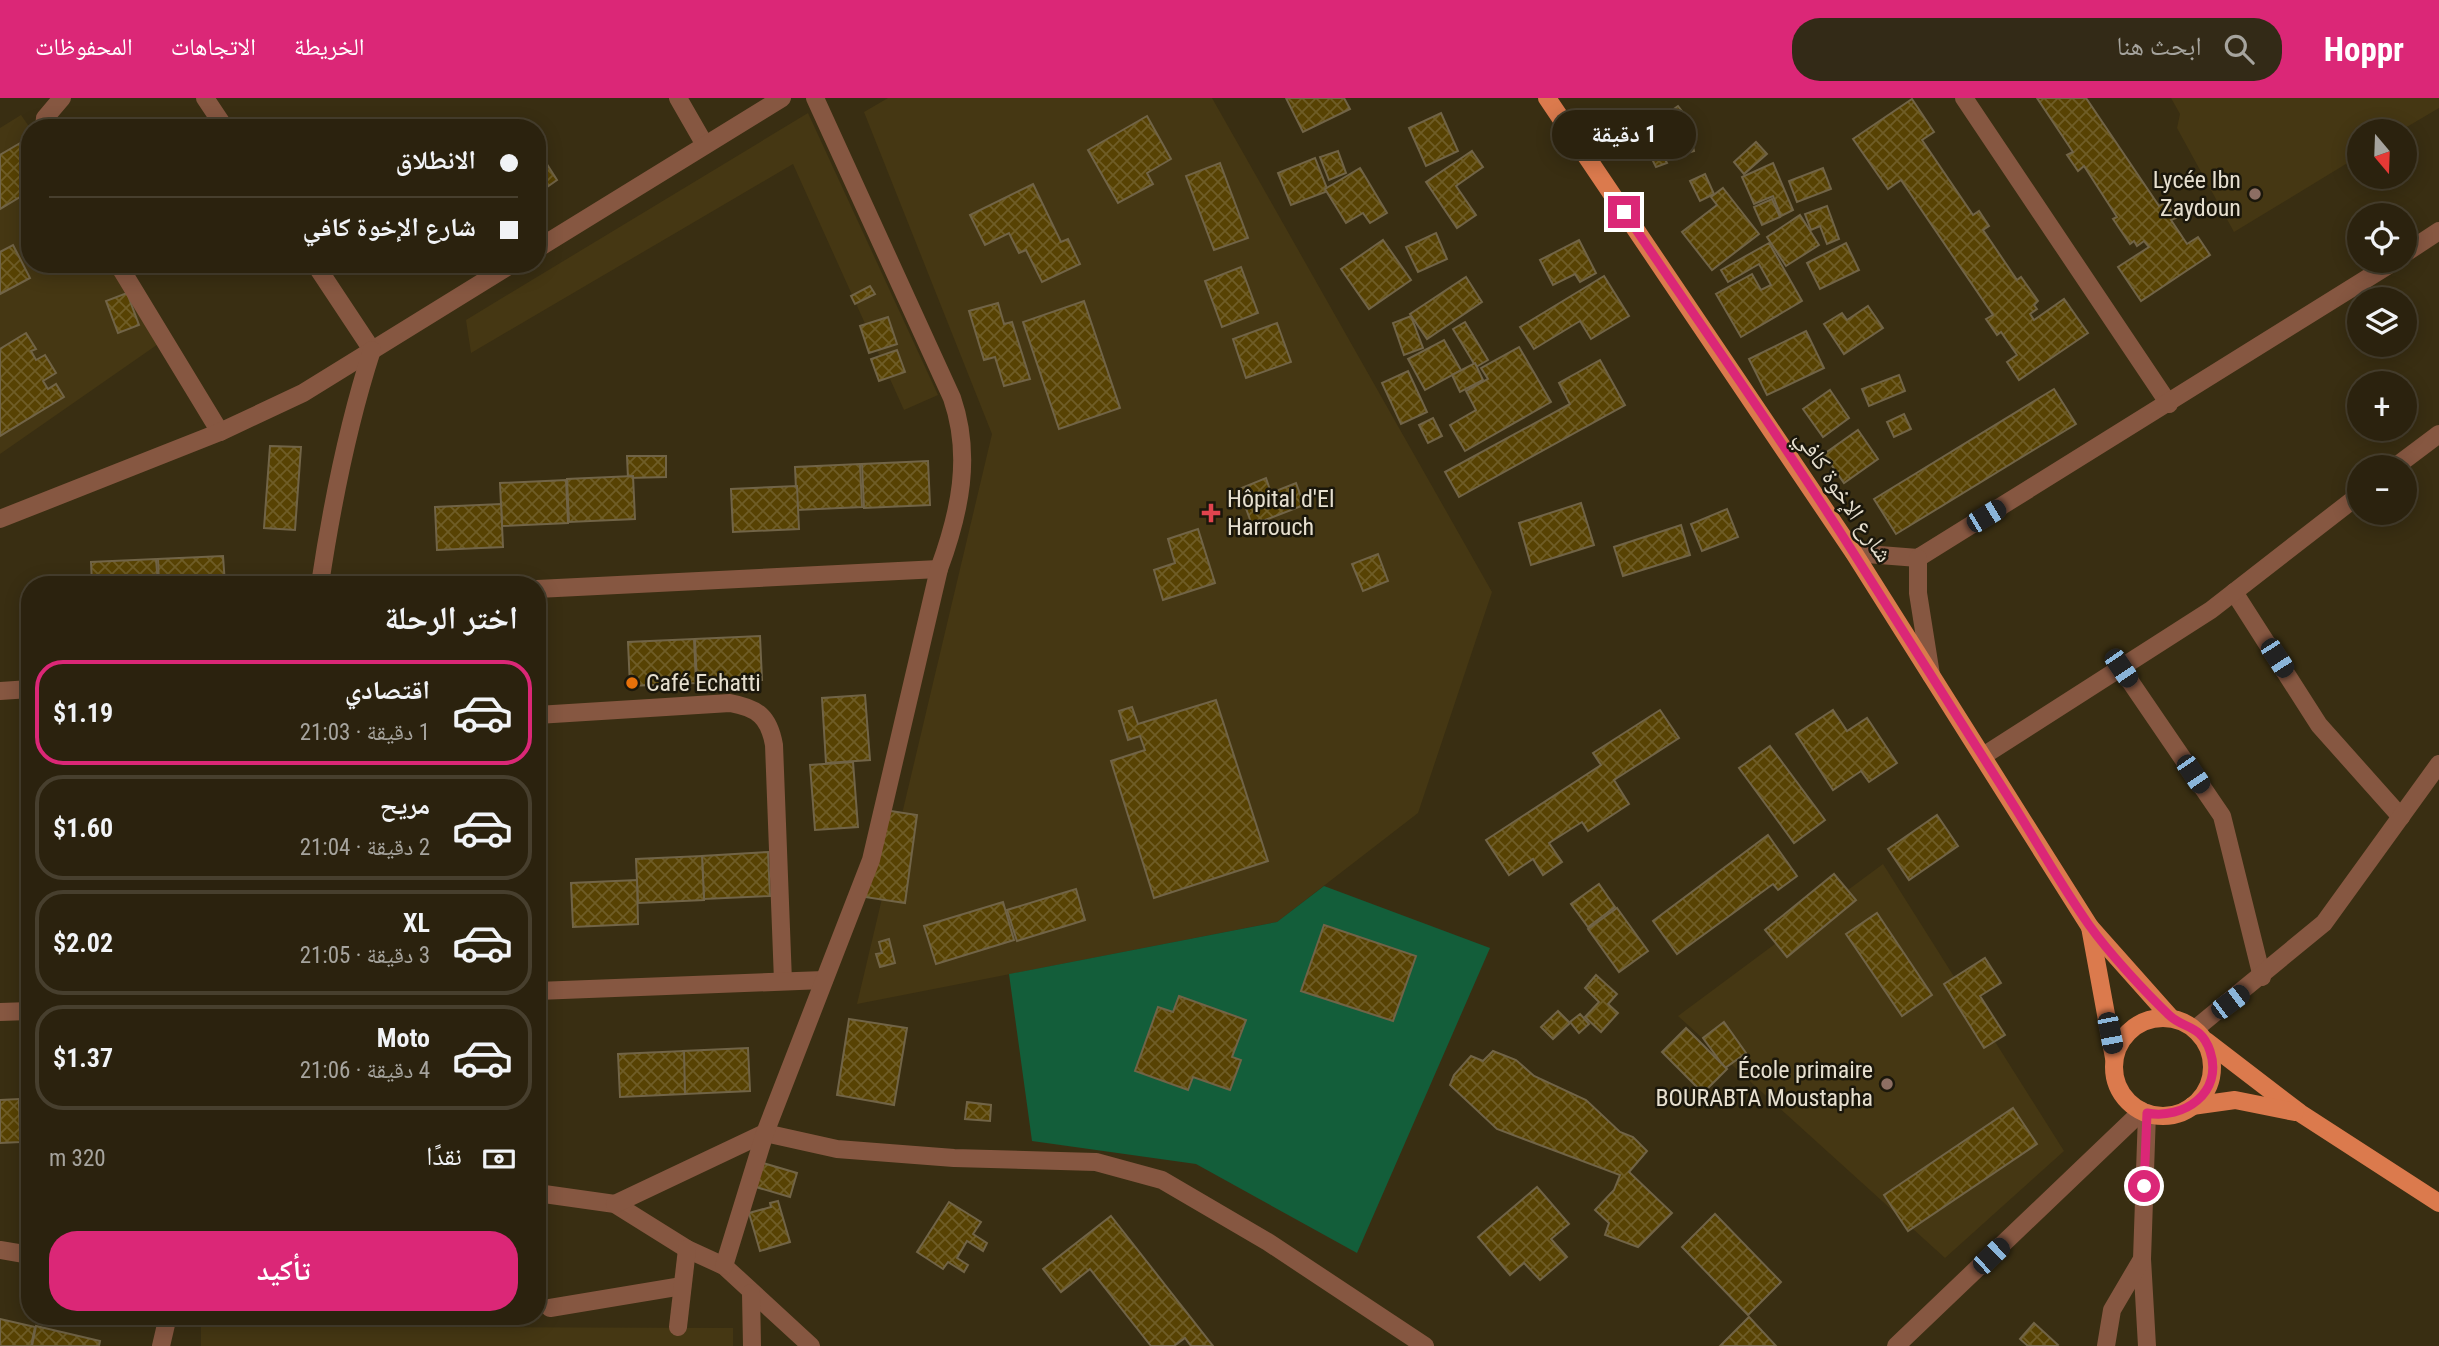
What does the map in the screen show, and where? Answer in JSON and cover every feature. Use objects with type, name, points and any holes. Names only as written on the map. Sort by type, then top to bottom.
[{"type":"main road","name":"شارع الإخوة كافي","points":[[1548,98],[1858,559],[2090,927]]},
{"type":"main road","points":[[2090,927],[2171,1018],[2199,1034],[2300,1113],[2439,1203]]},
{"type":"main road","points":[[2090,927],[2115,1059],[2115,1075],[2120,1090],[2145,1112],[2162,1116],[2192,1107],[2235,1100],[2300,1113]]},
{"type":"main road","points":[[2115,1059],[2129,1032],[2141,1023],[2171,1018]]},
{"type":"main road","points":[[2192,1107],[2210,1082],[2210,1052],[2199,1034]]},
{"type":"street","points":[[46,119],[62,98]]},
{"type":"street","points":[[205,98],[219,119]]},
{"type":"street","points":[[678,98],[705,145]]},
{"type":"street","points":[[546,242],[782,98]]},
{"type":"street","points":[[724,1266],[765,1133],[871,860],[939,569],[955,526],[964,456],[960,422],[815,98]]},
{"type":"street","points":[[1964,98],[2169,404]]},
{"type":"street","points":[[2417,245],[2439,231]]},
{"type":"street","points":[[123,273],[220,432]]},
{"type":"street","points":[[321,273],[372,350]]},
{"type":"street","points":[[0,519],[220,432],[303,393],[497,273]]},
{"type":"street","points":[[1858,559],[1918,558],[2376,273]]},
{"type":"street","points":[[321,576],[350,418],[372,350]]},
{"type":"street","points":[[2411,455],[2439,434]]},
{"type":"street","points":[[1983,756],[2234,592],[2347,504]]},
{"type":"street","points":[[1918,558],[1918,593],[1931,675]]},
{"type":"street","points":[[546,589],[939,569]]},
{"type":"street","points":[[2234,592],[2319,724],[2401,817]]},
{"type":"street","points":[[2121,668],[2222,816],[2262,976]]},
{"type":"street","points":[[0,691],[21,690]]},
{"type":"street","points":[[546,714],[730,704],[748,706],[762,714],[771,730],[774,745],[783,981]]},
{"type":"street","points":[[2199,1034],[2324,923],[2439,764]]},
{"type":"street","points":[[546,991],[824,979]]},
{"type":"street","points":[[0,1012],[21,1011]]},
{"type":"street","points":[[2145,1112],[2142,1259],[2147,1346]]},
{"type":"street","points":[[1896,1346],[2145,1112]]},
{"type":"street","points":[[615,1204],[765,1133],[837,1149],[954,1158],[1096,1162],[1162,1180],[1268,1242],[1425,1346]]},
{"type":"street","points":[[546,1194],[615,1204],[687,1249],[724,1266],[811,1346]]},
{"type":"street","points":[[678,1327],[687,1249]]},
{"type":"street","points":[[0,1250],[21,1254]]},
{"type":"street","points":[[2106,1346],[2112,1310],[2142,1259]]},
{"type":"street","points":[[550,1308],[682,1286]]},
{"type":"street","points":[[751,1293],[752,1346]]},
{"type":"street","points":[[161,1346],[166,1325]]},
{"type":"shaded area","name":"Hôpital d'El Harrouch","points":[[888,98],[1212,98],[1492,592],[1418,813],[1277,922],[857,1004],[992,434],[864,112]]},
{"type":"shaded area","name":"Lycée Ibn Zaydoun","points":[[2171,98],[2439,98],[2439,108],[2417,121],[2347,119],[2347,163],[2234,232],[2177,128],[2180,114]]},
{"type":"shaded area","points":[[808,113],[938,395],[904,410],[793,164],[471,353],[466,320]]},
{"type":"shaded area","points":[[21,115],[24,119],[21,119],[21,273],[119,273],[161,342],[0,454],[0,128]]},
{"type":"shaded area","name":"École primaire BOURABTA Moustapha","points":[[1883,864],[2064,1151],[1945,1258],[1678,1016]]},
{"type":"shaded area","points":[[201,1326],[733,1328],[733,1346],[201,1346]]},
{"type":"green space","points":[[1324,886],[1490,948],[1357,1253],[1196,1164],[1032,1141],[1009,974],[1277,922]]},
{"type":"building","points":[[1286,98],[1344,98],[1350,109],[1303,132]]},
{"type":"building","points":[[2037,98],[2086,98],[2159,206],[2166,202],[2176,218],[2171,220],[2187,244],[2198,237],[2210,255],[2141,301],[2118,267],[2149,247],[2144,241],[2137,246],[2134,241],[2130,244],[2113,219],[2117,217],[2084,166],[2078,171],[2067,155],[2073,152]]},
{"type":"building","points":[[1912,99],[1934,132],[1922,140],[1973,215],[1979,211],[1989,226],[1983,230],[2017,280],[2021,277],[2038,301],[2034,305],[2037,309],[2030,314],[2034,320],[2064,299],[2088,333],[2019,380],[2007,362],[2017,355],[2001,332],[1997,335],[1986,319],[1993,315],[1901,180],[1888,189],[1853,139]]},
{"type":"building","points":[[1678,106],[1685,115],[1664,129],[1658,120]]},
{"type":"building","points":[[1441,113],[1458,151],[1426,166],[1409,128]]},
{"type":"building","points":[[1147,116],[1171,159],[1147,173],[1153,184],[1118,203],[1088,150]]},
{"type":"building","points":[[1688,126],[1694,151],[1673,157],[1666,132]]},
{"type":"building","points":[[1756,142],[1767,154],[1744,174],[1734,162]]},
{"type":"building","points":[[21,143],[21,196],[0,209],[0,155]]},
{"type":"building","points":[[1659,148],[1667,163],[1656,167],[1649,153]]},
{"type":"building","points":[[1338,151],[1346,173],[1329,180],[1320,157]]},
{"type":"building","points":[[1472,151],[1483,167],[1456,186],[1476,215],[1457,228],[1426,182]]},
{"type":"building","points":[[1315,158],[1328,191],[1291,205],[1278,173]]},
{"type":"building","points":[[546,163],[557,180],[546,188]]},
{"type":"building","points":[[1220,163],[1248,238],[1214,250],[1186,176]]},
{"type":"building","points":[[1773,163],[1793,210],[1781,216],[1773,196],[1754,204],[1742,177]]},
{"type":"building","points":[[1360,168],[1387,213],[1370,223],[1363,213],[1346,223],[1325,189]]},
{"type":"building","points":[[1823,168],[1831,189],[1797,202],[1789,181]]},
{"type":"building","points":[[1705,174],[1714,194],[1700,201],[1690,181]]},
{"type":"building","points":[[1033,184],[1061,242],[1068,239],[1080,264],[1042,282],[1026,250],[1019,253],[1009,233],[985,245],[970,215]]},
{"type":"building","points":[[1723,188],[1759,234],[1712,270],[1682,232],[1717,205],[1711,197]]},
{"type":"building","points":[[1772,199],[1780,217],[1762,225],[1754,207]]},
{"type":"building","points":[[1827,206],[1839,239],[1827,244],[1820,226],[1811,230],[1805,214]]},
{"type":"building","points":[[1800,215],[1819,245],[1786,266],[1767,237]]},
{"type":"building","points":[[1436,233],[1447,259],[1418,272],[1406,247]]},
{"type":"building","points":[[1383,240],[1411,280],[1369,309],[1341,269]]},
{"type":"building","points":[[1579,240],[1596,273],[1580,282],[1575,274],[1553,285],[1540,260]]},
{"type":"building","points":[[1769,243],[1802,301],[1741,337],[1716,294],[1752,274],[1761,290],[1771,285],[1759,264],[1728,282],[1721,270]]},
{"type":"building","points":[[1846,243],[1859,270],[1820,289],[1807,263]]},
{"type":"building","points":[[13,245],[21,261],[21,273],[27,273],[30,278],[0,294],[0,252]]},
{"type":"building","points":[[1241,267],[1258,313],[1222,327],[1205,281]]},
{"type":"building","points":[[1604,276],[1629,316],[1591,339],[1580,321],[1534,349],[1520,327]]},
{"type":"building","points":[[1466,277],[1482,302],[1427,339],[1410,314]]},
{"type":"building","points":[[870,286],[875,294],[855,304],[851,296]]},
{"type":"building","points":[[127,293],[139,325],[118,333],[106,301]]},
{"type":"building","points":[[1084,301],[1120,408],[1059,429],[1023,322]]},
{"type":"building","points":[[998,303],[1004,324],[1012,322],[1030,379],[1004,386],[995,357],[984,360],[969,311]]},
{"type":"building","points":[[1868,306],[1883,328],[1844,354],[1824,324],[1842,313],[1847,320]]},
{"type":"building","points":[[1411,316],[1423,348],[1404,355],[1393,323]]},
{"type":"building","points":[[888,317],[897,344],[869,353],[860,326]]},
{"type":"building","points":[[1465,322],[1488,360],[1476,367],[1453,329]]},
{"type":"building","points":[[1277,323],[1291,362],[1246,378],[1233,339]]},
{"type":"building","points":[[1806,331],[1824,368],[1767,395],[1749,359]]},
{"type":"building","points":[[26,333],[36,349],[31,351],[36,360],[45,355],[56,373],[43,381],[48,389],[56,384],[64,397],[0,436],[0,349]]},
{"type":"building","points":[[1444,340],[1461,370],[1425,390],[1408,359]]},
{"type":"building","points":[[1519,347],[1551,402],[1465,451],[1450,425],[1476,410],[1466,391],[1488,379],[1481,368]]},
{"type":"building","points":[[897,350],[905,372],[879,381],[871,359]]},
{"type":"building","points":[[1600,360],[1625,405],[1459,497],[1445,472],[1570,404],[1559,383]]},
{"type":"building","points":[[1475,363],[1483,380],[1460,392],[1452,375]]},
{"type":"building","points":[[1408,371],[1427,412],[1401,424],[1382,383]]},
{"type":"building","points":[[1899,375],[1905,391],[1869,406],[1862,389]]},
{"type":"building","points":[[2054,389],[2076,424],[1896,534],[1874,499]]},
{"type":"building","points":[[1830,390],[1849,418],[1823,437],[1803,409]]},
{"type":"building","points":[[1904,414],[1911,429],[1894,437],[1887,422]]},
{"type":"building","points":[[1433,418],[1442,436],[1428,443],[1419,425]]},
{"type":"building","points":[[1858,430],[1878,459],[1844,483],[1824,454]]},
{"type":"building","points":[[270,446],[301,447],[295,530],[264,528]]},
{"type":"building","points":[[627,456],[666,456],[666,477],[628,478]]},
{"type":"building","points":[[928,461],[930,505],[864,508],[862,464]]},
{"type":"building","points":[[860,464],[862,507],[797,510],[795,467]]},
{"type":"building","points":[[633,476],[635,519],[569,522],[567,479]]},
{"type":"building","points":[[1266,478],[1271,493],[1296,483],[1304,505],[1252,525],[1239,489]]},
{"type":"building","points":[[566,480],[568,523],[502,526],[500,483]]},
{"type":"building","points":[[797,486],[799,529],[733,532],[731,489]]},
{"type":"building","points":[[1581,503],[1594,545],[1531,565],[1519,523]]},
{"type":"building","points":[[501,504],[503,547],[437,550],[435,507]]},
{"type":"building","points":[[1727,509],[1738,537],[1702,551],[1691,524]]},
{"type":"building","points":[[1681,525],[1690,555],[1623,576],[1614,547]]},
{"type":"building","points":[[1198,529],[1215,583],[1163,600],[1154,570],[1175,563],[1168,539]]},
{"type":"building","points":[[1378,554],[1388,581],[1363,591],[1352,564]]},
{"type":"building","points":[[223,556],[224,576],[159,576],[158,559]]},
{"type":"building","points":[[156,559],[157,576],[92,576],[91,562]]},
{"type":"building","points":[[760,636],[762,680],[697,683],[695,639]]},
{"type":"building","points":[[694,639],[696,683],[630,686],[628,642]]},
{"type":"building","points":[[865,695],[870,760],[826,763],[822,698]]},
{"type":"building","points":[[1216,700],[1268,861],[1154,898],[1111,761],[1145,750],[1140,736],[1128,740],[1119,711],[1132,707],[1138,724]]},
{"type":"building","points":[[1660,710],[1679,738],[1614,780],[1629,804],[1588,831],[1582,822],[1549,843],[1562,862],[1543,875],[1533,859],[1509,875],[1486,840],[1601,765],[1593,753]]},
{"type":"building","points":[[1833,710],[1847,731],[1867,718],[1897,763],[1869,782],[1861,771],[1833,790],[1796,734]]},
{"type":"building","points":[[1770,746],[1825,820],[1794,843],[1739,768]]},
{"type":"building","points":[[853,762],[858,827],[815,830],[810,765]]},
{"type":"building","points":[[878,809],[917,815],[905,903],[865,897]]},
{"type":"building","points":[[1937,815],[1958,846],[1909,880],[1888,849]]},
{"type":"building","points":[[1768,835],[1797,876],[1778,890],[1773,884],[1677,954],[1653,921]]},
{"type":"building","points":[[768,852],[770,896],[704,899],[702,856]]},
{"type":"building","points":[[702,856],[704,900],[638,903],[636,859]]},
{"type":"building","points":[[1834,874],[1856,900],[1787,957],[1765,930]]},
{"type":"building","points":[[637,880],[638,924],[573,927],[571,883]]},
{"type":"building","points":[[1599,884],[1615,907],[1588,927],[1571,904]]},
{"type":"building","points":[[1076,889],[1085,920],[1017,941],[1007,910]]},
{"type":"building","points":[[1003,902],[1014,940],[936,964],[924,926]]},
{"type":"building","points":[[1617,908],[1648,951],[1619,972],[1588,929]]},
{"type":"building","points":[[1877,913],[1932,995],[1902,1016],[1846,934]]},
{"type":"building","points":[[1324,925],[1416,956],[1393,1021],[1301,991]]},
{"type":"building","points":[[889,939],[895,963],[880,967],[876,954],[882,953],[879,942]]},
{"type":"building","points":[[1985,958],[2001,983],[1980,996],[2005,1035],[1984,1048],[1944,984]]},
{"type":"building","points":[[1596,975],[1617,994],[1608,1004],[1618,1013],[1601,1032],[1585,1017],[1599,1002],[1585,988]]},
{"type":"building","points":[[1179,996],[1246,1020],[1232,1057],[1241,1060],[1230,1090],[1193,1077],[1188,1090],[1135,1071],[1158,1007],[1173,1012]]},
{"type":"building","points":[[1558,1011],[1570,1023],[1553,1039],[1541,1027]]},
{"type":"building","points":[[1580,1014],[1589,1024],[1579,1033],[1570,1022]]},
{"type":"building","points":[[849,1019],[907,1028],[894,1105],[837,1095]]},
{"type":"building","points":[[1724,1022],[1746,1053],[1725,1068],[1703,1038]]},
{"type":"building","points":[[1686,1028],[1727,1069],[1703,1093],[1662,1052]]},
{"type":"building","points":[[748,1048],[750,1091],[685,1094],[683,1051]]},
{"type":"building","points":[[684,1051],[685,1094],[620,1097],[618,1054]]},
{"type":"building","points":[[1493,1051],[1516,1060],[1534,1076],[1586,1100],[1620,1132],[1633,1137],[1647,1151],[1629,1172],[1672,1213],[1638,1247],[1605,1235],[1609,1223],[1595,1210],[1614,1190],[1620,1175],[1497,1129],[1450,1085],[1454,1075],[1471,1056],[1483,1061]]},
{"type":"building","points":[[19,1099],[20,1142],[0,1143],[0,1100]]},
{"type":"building","points":[[967,1102],[991,1105],[990,1121],[965,1119]]},
{"type":"building","points":[[2013,1108],[2037,1144],[1908,1231],[1884,1195]]},
{"type":"building","points":[[763,1163],[797,1173],[790,1197],[756,1187]]},
{"type":"building","points":[[1537,1187],[1569,1224],[1551,1239],[1567,1257],[1540,1280],[1524,1263],[1510,1275],[1478,1237]]},
{"type":"building","points":[[778,1201],[790,1242],[760,1251],[749,1213],[771,1207],[770,1203]]},
{"type":"building","points":[[949,1202],[981,1222],[973,1234],[987,1243],[983,1251],[967,1241],[957,1258],[968,1265],[964,1272],[948,1262],[943,1269],[917,1252]]},
{"type":"building","points":[[1715,1214],[1781,1282],[1748,1315],[1682,1247]]},
{"type":"building","points":[[1111,1216],[1213,1346],[1191,1346],[1185,1338],[1174,1346],[1151,1346],[1090,1269],[1061,1292],[1043,1269]]},
{"type":"building","points":[[1749,1317],[1776,1346],[1720,1346]]},
{"type":"building","points":[[0,1319],[35,1327],[31,1346],[0,1346]]},
{"type":"building","points":[[2034,1323],[2058,1345],[2028,1346],[2020,1339]]},
{"type":"building","points":[[36,1326],[100,1341],[99,1346],[32,1346]]},
{"type":"place","name":"Lycée Ibn Zaydoun","points":[[2255,194]]},
{"type":"place","name":"Hôpital d'El Harrouch","points":[[1211,513]]},
{"type":"place","name":"Café Echatti","points":[[632,683]]},
{"type":"place","name":"École primaire BOURABTA Moustapha","points":[[1887,1084]]},
{"type":"route","points":[[1624,212],[1861,565],[2090,927],[2171,1018],[2195,1029],[2210,1052],[2210,1082],[2203,1096],[2192,1107],[2162,1116],[2147,1113],[2144,1186]]}]
